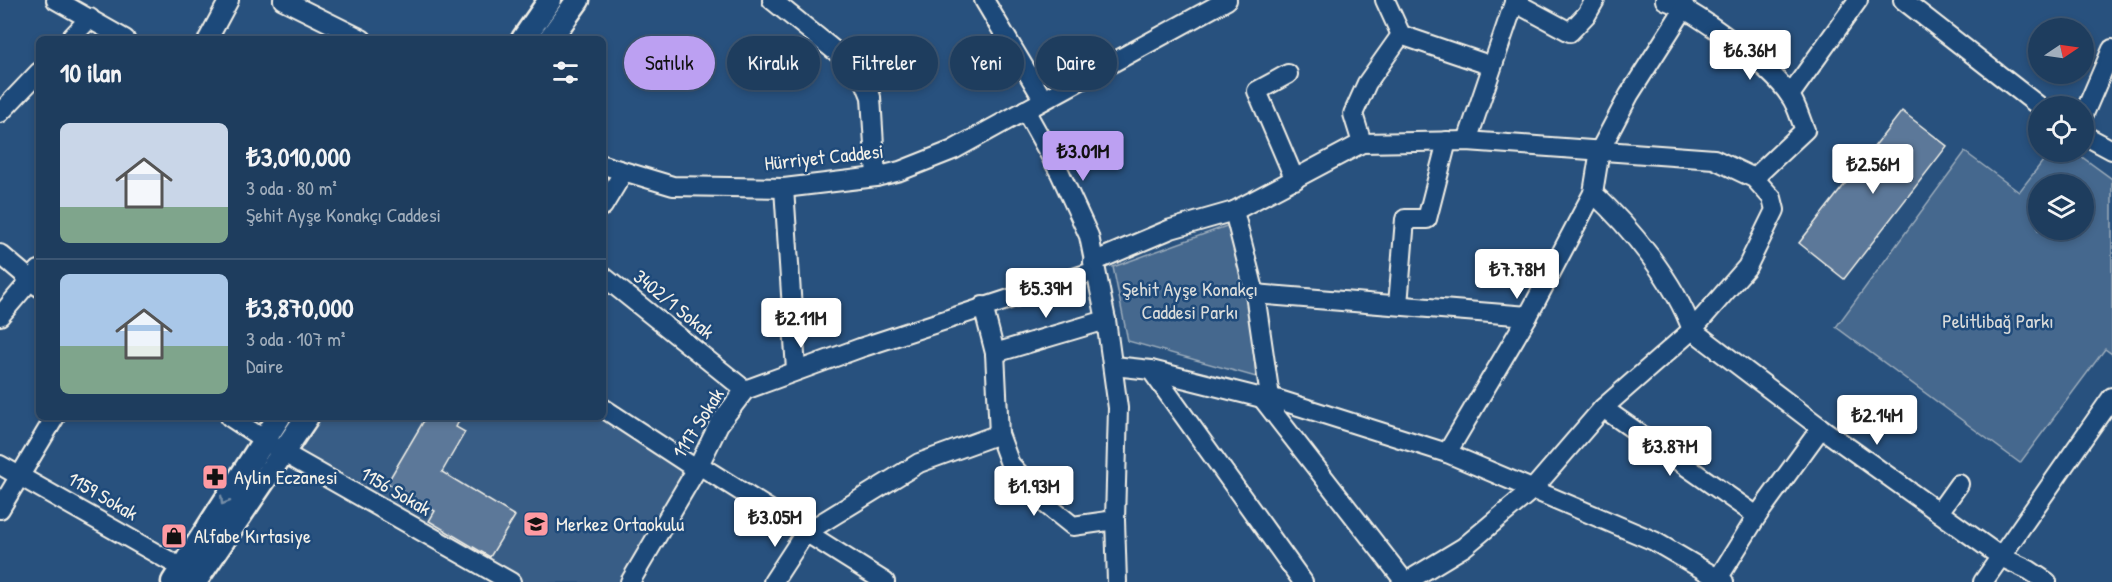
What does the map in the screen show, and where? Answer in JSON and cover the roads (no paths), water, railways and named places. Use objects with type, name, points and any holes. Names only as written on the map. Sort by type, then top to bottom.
[{"type":"main road","points":[[525,36],[550,0]]},
{"type":"main road","points":[[552,36],[578,0]]},
{"type":"main road","points":[[183,577],[277,420]]},
{"type":"main road","points":[[183,577],[284,453],[305,420]]},
{"type":"street","points":[[57,0],[120,36]]},
{"type":"street","points":[[210,36],[229,0]]},
{"type":"street","points":[[284,0],[356,36]]},
{"type":"street","points":[[771,0],[861,72],[871,97],[876,177]]},
{"type":"street","points":[[984,0],[1043,99]]},
{"type":"street","name":"Hürriyet Caddesi","points":[[606,166],[673,186],[784,188],[876,177],[953,150],[1227,0]]},
{"type":"street","points":[[1385,0],[1401,35],[1492,66]]},
{"type":"street","points":[[1467,141],[1515,1],[1570,32],[1587,14],[1595,0]]},
{"type":"street","points":[[1665,0],[1685,7],[1731,41],[1790,95],[1805,130],[1754,178]]},
{"type":"street","points":[[1790,95],[1858,0]]},
{"type":"street","points":[[1914,2],[2028,98]]},
{"type":"street","points":[[1447,453],[1528,316],[1593,193],[1600,150],[1629,95],[1685,7]]},
{"type":"street","points":[[73,36],[90,18]]},
{"type":"street","points":[[1234,211],[1255,294],[1266,398],[1405,582],[1432,577],[1533,489],[1603,408],[1692,330],[1747,267],[1775,210],[1772,198],[1754,178],[1714,159],[1467,141],[1362,143],[1353,114],[1366,83],[1401,35]]},
{"type":"street","points":[[2092,96],[2112,49]]},
{"type":"street","points":[[1288,74],[1257,91],[1295,180]]},
{"type":"street","points":[[0,113],[36,75]]},
{"type":"street","points":[[1025,110],[1060,173],[1089,236],[1106,320],[1118,408],[1115,520],[1117,582]]},
{"type":"street","points":[[2094,140],[2112,150]]},
{"type":"street","points":[[1398,305],[1405,219],[1427,219],[1447,141]]},
{"type":"street","name":"1117 Sokak","points":[[630,582],[697,467],[719,424],[745,390],[1094,266],[1171,229],[1234,211],[1362,143]]},
{"type":"street","points":[[606,201],[623,173]]},
{"type":"street","points":[[784,188],[796,370]]},
{"type":"street","points":[[1593,193],[1616,214],[1683,305],[1692,330],[1821,428],[2001,557],[2029,570],[2047,582]]},
{"type":"street","points":[[0,254],[36,278]]},
{"type":"street","name":"3402/1 Sokak","points":[[606,278],[745,390]]},
{"type":"street","points":[[0,316],[36,280]]},
{"type":"street","points":[[1255,294],[1528,316]]},
{"type":"street","points":[[983,306],[995,353],[999,434],[1010,464],[1063,520],[1073,526],[1081,527],[1115,520]]},
{"type":"street","points":[[995,353],[1106,320]]},
{"type":"street","points":[[1114,366],[1151,370],[1266,398],[1447,453],[1654,541],[1722,580],[1757,516],[1821,428]]},
{"type":"street","points":[[1151,370],[1303,582]]},
{"type":"street","points":[[1983,582],[2106,417],[2112,397]]},
{"type":"street","points":[[1603,408],[1757,516]]},
{"type":"street","points":[[606,410],[882,581]]},
{"type":"street","points":[[0,509],[53,420]]},
{"type":"street","name":"1156 Sokak","points":[[235,420],[284,453],[506,581]]},
{"type":"street","points":[[773,582],[805,533],[919,463],[999,434]]},
{"type":"street","name":"1159 Sokak","points":[[0,465],[19,474],[183,577]]},
{"type":"street","points":[[1938,512],[1959,484]]},
{"type":"place","name":"Aylin Eczanesi","points":[[215,477]]},
{"type":"place","name":"Merkez Ortaokulu","points":[[536,524]]},
{"type":"place","name":"Alfabe Kırtasiye","points":[[174,536]]},
{"type":"park label","name":"Şehit Ayşe Konakçı Caddesi Parkı","points":[[1190,300]]},
{"type":"park label","name":"Pelitlibağ Parkı","points":[[1998,321]]}]
